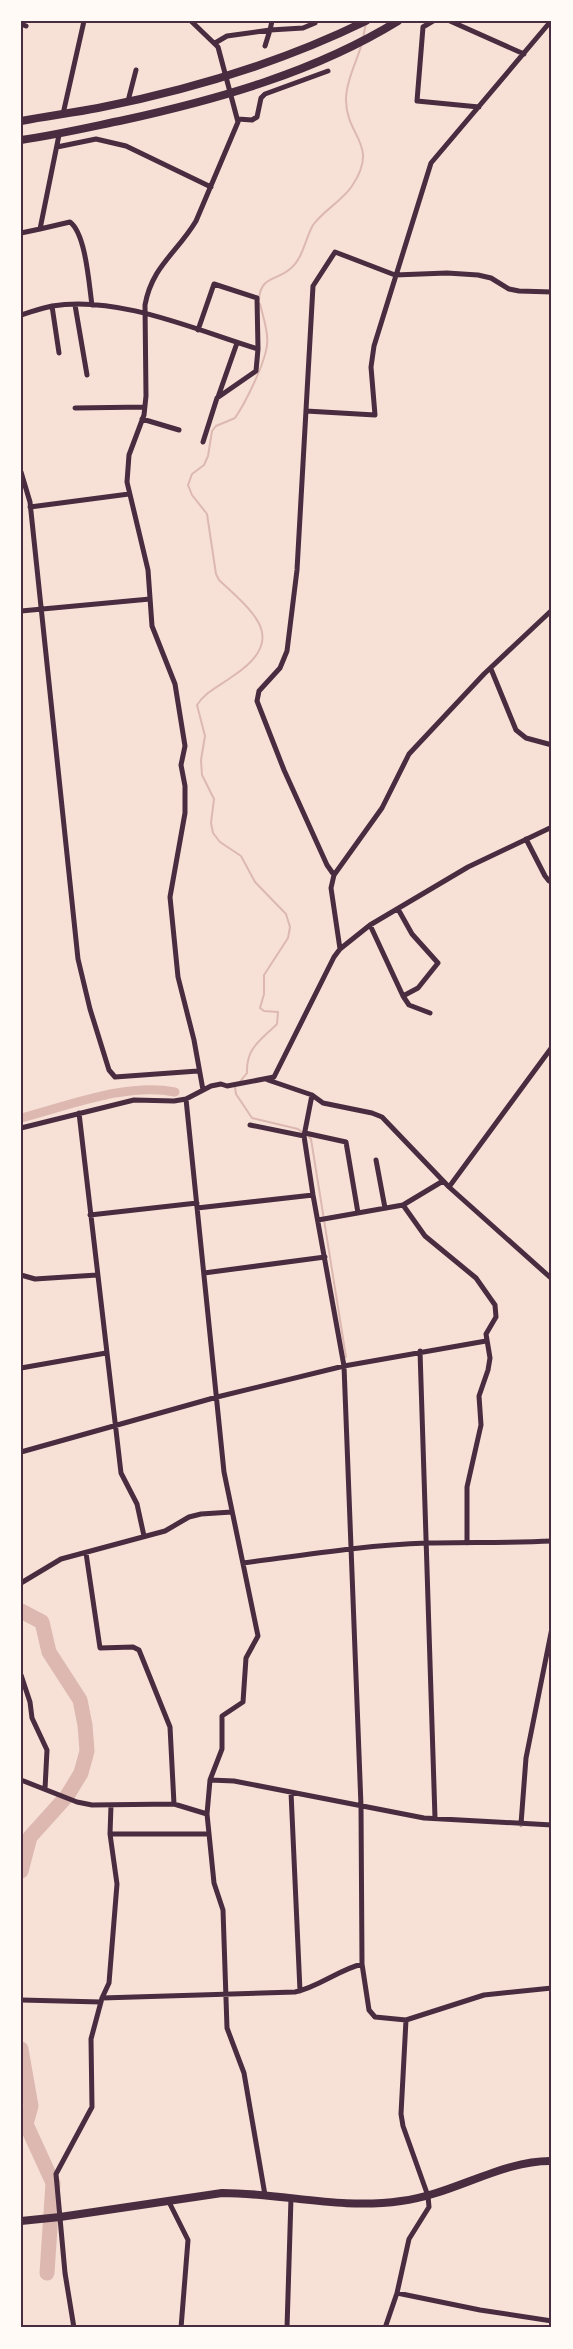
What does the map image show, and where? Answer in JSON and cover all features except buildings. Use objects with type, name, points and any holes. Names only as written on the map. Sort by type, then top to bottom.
[{"type":"main road","points":[[21,120],[128,101],[226,75],[328,39],[366,21]]},
{"type":"main road","points":[[21,140],[59,135],[173,109],[231,92],[290,73],[331,56],[398,21]]},
{"type":"main road","points":[[21,2221],[222,2193],[266,2195],[326,2204],[402,2201],[428,2196],[512,2167],[539,2161],[552,2161]]},
{"type":"street","points":[[63,114],[84,21]]},
{"type":"street","points":[[191,21],[218,47],[238,119],[236,129],[211,187],[188,234],[153,276],[148,292],[146,314],[145,407],[127,466],[129,494],[148,570],[152,626],[175,684],[185,747],[181,765],[185,786],[185,813],[170,897],[178,977],[194,1040],[203,1090]]},
{"type":"street","points":[[265,46],[273,21]]},
{"type":"street","points":[[433,21],[423,27],[417,100],[479,107]]},
{"type":"street","points":[[450,21],[524,54]]},
{"type":"street","points":[[214,43],[227,36],[303,28],[315,23]]},
{"type":"street","points":[[306,411],[375,415],[372,356],[395,275],[431,164],[550,25]]},
{"type":"street","points":[[128,101],[136,70]]},
{"type":"street","points":[[238,119],[252,120],[257,117],[261,98],[265,94],[328,71]]},
{"type":"street","points":[[40,229],[59,135]]},
{"type":"street","points":[[57,147],[96,140],[115,143],[126,146],[211,187]]},
{"type":"street","points":[[21,233],[70,222],[76,226],[87,266],[92,305]]},
{"type":"street","points":[[334,875],[327,865],[284,770],[257,701],[259,691],[280,668],[287,651],[297,570],[313,286],[335,252],[395,275],[447,273],[478,275],[491,278],[509,289],[552,292]]},
{"type":"street","points":[[198,330],[214,284],[257,298],[256,371],[217,398]]},
{"type":"street","points":[[75,305],[87,375]]},
{"type":"street","points":[[21,315],[52,306],[92,305],[146,314],[258,349]]},
{"type":"street","points":[[52,306],[59,353]]},
{"type":"street","points":[[203,442],[237,343]]},
{"type":"street","points":[[75,408],[145,407]]},
{"type":"street","points":[[142,419],[179,430]]},
{"type":"street","points":[[21,474],[30,507],[78,959],[108,1070],[119,1078],[198,1071]]},
{"type":"street","points":[[30,507],[129,494]]},
{"type":"street","points":[[21,611],[150,599]]},
{"type":"street","points":[[340,949],[331,888],[334,875],[382,808],[409,754],[552,609]]},
{"type":"street","points":[[491,669],[516,730],[526,738],[552,746]]},
{"type":"street","points":[[21,1128],[134,1100],[174,1101],[186,1099],[211,1086],[221,1084],[227,1086],[268,1080],[274,1077],[340,949],[370,925],[468,867],[552,827]]},
{"type":"street","points":[[526,839],[551,880],[552,888]]},
{"type":"street","points":[[398,909],[412,934],[438,963],[418,988],[402,996]]},
{"type":"street","points":[[370,925],[402,996],[410,1005],[430,1013]]},
{"type":"street","points":[[448,1187],[551,1051]]},
{"type":"street","points":[[268,1080],[312,1095],[323,1103],[382,1117],[448,1187],[552,1279]]},
{"type":"street","points":[[312,1095],[305,1135],[313,1195],[344,1366],[361,1806],[362,1964],[369,2010],[375,2017],[406,2020],[484,1995],[552,1988]]},
{"type":"street","points":[[186,1099],[224,1472],[257,1640],[246,1658],[243,1702],[222,1716],[222,1749],[210,1780],[207,1814],[214,1883],[223,1910],[228,1993],[227,2028],[244,2073],[266,2195]]},
{"type":"street","points":[[79,1113],[121,1473],[137,1504],[144,1536]]},
{"type":"street","points":[[250,1125],[346,1142],[358,1213]]},
{"type":"street","points":[[376,1160],[385,1208]]},
{"type":"street","points":[[318,1220],[403,1205],[443,1181]]},
{"type":"street","points":[[90,1215],[313,1195]]},
{"type":"street","points":[[403,1205],[424,1236],[476,1278],[495,1305],[496,1317],[486,1334],[490,1358],[488,1371],[479,1396],[482,1425],[466,1487],[467,1543]]},
{"type":"street","points":[[204,1273],[325,1257]]},
{"type":"street","points":[[21,1275],[34,1280],[98,1275]]},
{"type":"street","points":[[21,1452],[216,1398],[344,1366],[486,1341]]},
{"type":"street","points":[[420,1351],[435,1818]]},
{"type":"street","points":[[21,1368],[106,1353]]},
{"type":"street","points":[[21,1583],[51,1564],[165,1531],[195,1515],[232,1512]]},
{"type":"street","points":[[243,1563],[350,1548],[427,1543],[552,1541]]},
{"type":"street","points":[[86,1553],[100,1648],[133,1647],[139,1650],[170,1727],[174,1804]]},
{"type":"street","points":[[521,1824],[526,1758],[552,1628]]},
{"type":"street","points":[[21,1675],[30,1702],[32,1718],[47,1750],[45,1789]]},
{"type":"street","points":[[21,1780],[77,1802],[111,1806],[174,1804],[207,1814]]},
{"type":"street","points":[[210,1780],[234,1781],[435,1818],[552,1825]]},
{"type":"street","points":[[291,1792],[300,1991]]},
{"type":"street","points":[[74,2328],[53,2217],[56,2174],[92,2108],[91,2039],[110,1974],[117,1884],[110,1834],[111,1806]]},
{"type":"street","points":[[110,1834],[209,1834]]},
{"type":"street","points":[[21,2000],[101,2000],[300,1991],[348,1967],[362,1964]]},
{"type":"street","points":[[385,2328],[397,2293],[408,2239],[429,2207],[428,2196],[403,2126],[401,2114],[406,2020]]},
{"type":"street","points":[[287,2328],[291,2198]]},
{"type":"street","points":[[168,2199],[188,2240],[181,2328]]},
{"type":"street","points":[[397,2293],[552,2325]]},
{"type":"waterway","points":[[363,38],[366,23]]},
{"type":"waterway","points":[[259,299],[260,292],[266,283],[285,273],[294,265],[313,225],[348,191],[360,172],[363,160],[362,150],[347,113],[346,93],[362,43]]},
{"type":"waterway","points":[[239,1083],[247,1073],[247,1064],[252,1051],[277,1024],[278,1012],[264,1011],[260,1008],[264,994],[264,975],[288,938],[290,927],[286,914],[255,882],[241,856],[220,842],[213,833],[211,823],[214,799],[202,775],[201,760],[205,736],[197,705],[209,692],[250,663],[260,650],[263,638],[260,626],[253,615],[216,574],[207,514],[192,495],[188,485],[192,474],[204,465],[208,456],[212,431],[216,426],[235,418],[259,372],[266,353],[267,340],[260,304]]},
{"type":"waterway","points":[[235,1087],[236,1094],[252,1118],[298,1129],[303,1133]]},
{"type":"waterway","points":[[21,1118],[118,1093],[137,1090],[175,1092]]},
{"type":"waterway","points":[[308,1136],[311,1139],[346,1357]]},
{"type":"waterway","points":[[21,1611],[42,1622],[49,1652],[80,1700],[87,1751],[81,1773],[67,1796],[30,1837],[21,1871]]},
{"type":"waterway","points":[[21,2049],[31,2106],[26,2124],[53,2183],[47,2273]]}]
